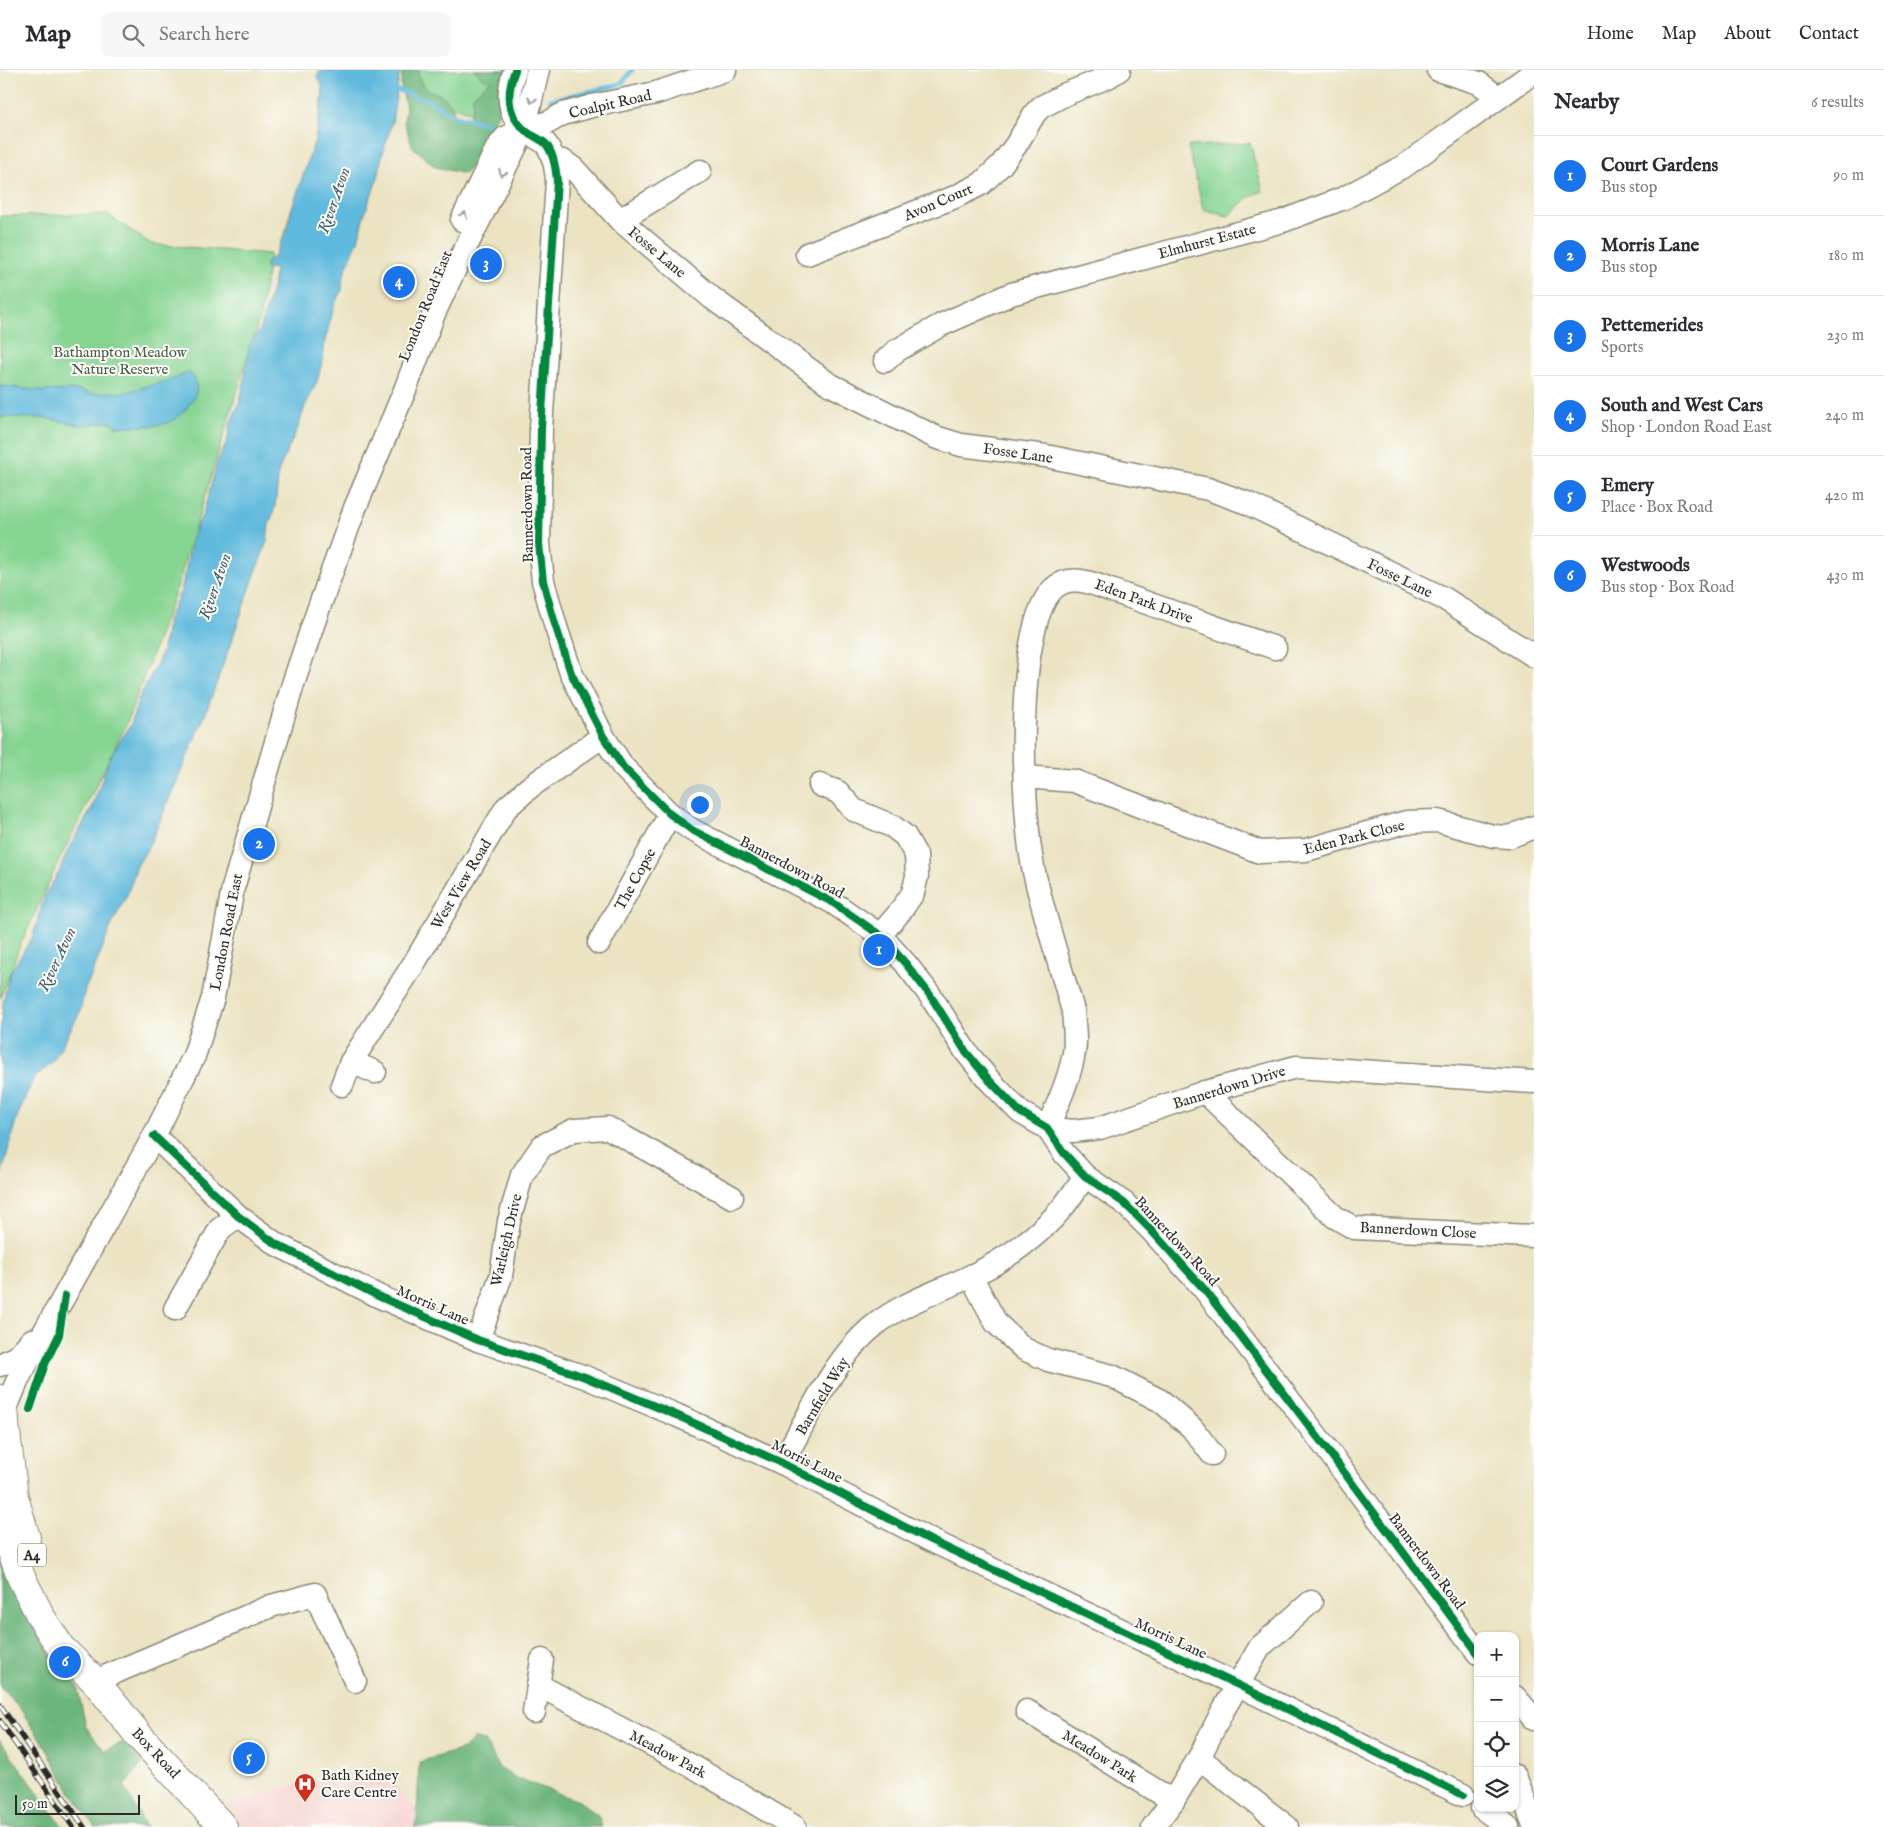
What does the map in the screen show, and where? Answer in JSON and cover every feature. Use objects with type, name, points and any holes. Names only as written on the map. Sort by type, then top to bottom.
[{"type":"highway","name":"Box Road","points":[[2,1418],[14,1497],[20,1520],[48,1599],[92,1679]]},
{"type":"highway","name":"Box Road","points":[[0,1513],[21,1577],[41,1617],[60,1648],[92,1679],[140,1736],[223,1827]]},
{"type":"street","points":[[515,70],[509,96],[513,114],[524,130],[546,144],[554,159]]},
{"type":"street","points":[[524,130],[538,70]]},
{"type":"street","name":"Coalpit Road","points":[[524,130],[548,122],[563,114],[656,93],[726,70]]},
{"type":"street","name":"Avon Court","points":[[807,254],[955,197],[981,184],[1006,158],[1035,113],[1041,107],[1108,77],[1119,70]]},
{"type":"street","points":[[1438,70],[1479,83],[1498,97]]},
{"type":"street","name":"Elmhurst Estate","points":[[898,358],[941,325],[1011,294],[1283,221],[1344,198],[1406,165],[1534,72]]},
{"type":"street","name":"London Road East","points":[[2,1418],[19,1377],[154,1136],[194,1056],[213,998],[233,888],[268,767],[299,666],[358,502],[373,444],[398,373],[447,251],[497,148],[505,138],[524,130]]},
{"type":"street","name":"Fosse Lane","points":[[554,159],[563,161],[574,168],[620,220],[712,298],[829,384],[935,437],[961,444],[1046,456],[1208,489],[1247,503],[1445,599],[1534,656]]},
{"type":"street","name":"Bannerdown Road","points":[[554,159],[557,181],[540,429],[539,544],[543,581],[554,624],[571,673],[603,736],[623,767],[670,814],[698,834],[832,902],[880,935],[930,995],[966,1052],[988,1080],[1020,1112],[1047,1128],[1064,1153],[1085,1176],[1124,1204],[1151,1230],[1204,1289],[1323,1444],[1474,1648]]},
{"type":"street","points":[[620,220],[700,171]]},
{"type":"street","name":"Eden Park Drive","points":[[1047,1128],[1057,1106],[1074,1057],[1075,1035],[1073,1011],[1034,871],[1028,830],[1024,777],[1025,692],[1037,617],[1054,588],[1069,581],[1088,581],[1275,648]]},
{"type":"street","name":"West View Road","points":[[342,1085],[351,1062],[413,965],[506,808],[530,787],[603,736]]},
{"type":"street","name":"Eden Park Close","points":[[1024,777],[1074,781],[1260,852],[1306,850],[1406,822],[1438,821],[1493,836],[1509,837],[1534,827]]},
{"type":"street","points":[[836,785],[854,810],[892,826],[905,836],[916,855],[917,876],[913,893],[900,912],[880,935]]},
{"type":"street","name":"The Copse","points":[[599,943],[670,814]]},
{"type":"street","points":[[351,1062],[375,1072]]},
{"type":"street","name":"Bannerdown Drive","points":[[1047,1128],[1072,1131],[1100,1128],[1205,1092],[1296,1067],[1534,1082]]},
{"type":"street","name":"Bannerdown Close","points":[[1205,1092],[1335,1217],[1354,1228],[1534,1236]]},
{"type":"street","name":"Warleigh Drive","points":[[478,1340],[501,1276],[509,1220],[522,1175],[542,1146],[574,1130],[608,1128],[732,1197]]},
{"type":"street","name":"Morris Lane","points":[[154,1136],[238,1216],[276,1244],[378,1296],[478,1340],[584,1377],[676,1414],[782,1463],[930,1540],[1238,1685],[1473,1800]]},
{"type":"street","name":"Barnfield Way","points":[[782,1463],[839,1362],[874,1325],[918,1298],[971,1276],[1038,1234],[1064,1207],[1085,1176]]},
{"type":"street","points":[[175,1309],[220,1229],[238,1216]]},
{"type":"street","points":[[971,1276],[996,1323],[1024,1349],[1048,1360],[1112,1376],[1161,1401],[1192,1428],[1212,1454]]},
{"type":"street","name":"London Road East","points":[[0,1366],[16,1357],[56,1313]]},
{"type":"street","points":[[92,1679],[271,1606],[315,1594],[355,1681]]},
{"type":"street","points":[[1153,1827],[1173,1801],[1199,1758],[1222,1712],[1260,1647],[1312,1602]]},
{"type":"street","points":[[534,1712],[542,1660]]},
{"type":"street","name":"Meadow Park","points":[[538,1685],[694,1766],[795,1827]]},
{"type":"street","points":[[1519,1702],[1534,1719]]},
{"type":"street","name":"Meadow Park","points":[[1027,1711],[1173,1801]]},
{"type":"street","points":[[1199,1758],[1287,1827]]},
{"type":"street","points":[[1519,1794],[1534,1825]]},
{"type":"street","points":[[1487,1812],[1508,1827]]},
{"type":"shaded area","points":[[353,1767],[376,1768],[424,1818],[419,1827],[246,1827],[226,1805]]},
{"type":"green space","points":[[399,70],[418,70],[419,78],[425,88],[447,100],[455,115],[469,120],[473,106],[473,96],[491,80],[483,78],[474,70],[513,70],[499,99],[499,111],[491,130],[485,131],[475,159],[465,174],[435,167],[412,146],[404,121],[406,108],[401,85],[402,75]]},
{"type":"green space","points":[[407,70],[501,70],[489,119],[405,91]]},
{"type":"green space","points":[[1250,143],[1263,191],[1247,199],[1228,216],[1203,209],[1188,146]]},
{"type":"green space","name":"Bathampton Meadow Nature Reserve","points":[[107,214],[151,244],[270,254],[260,317],[176,590],[126,725],[56,867],[19,948],[0,999],[0,216]]},
{"type":"green space","points":[[0,1560],[15,1584],[51,1657],[77,1685],[86,1727],[105,1751],[123,1742],[143,1763],[124,1786],[146,1827],[95,1827],[71,1793],[48,1751],[19,1707],[0,1686]]},
{"type":"green space","points":[[474,1738],[486,1742],[499,1768],[516,1778],[579,1801],[598,1815],[602,1827],[414,1827],[417,1820],[419,1762],[463,1749]]},
{"type":"green space","points":[[0,1740],[63,1827],[1,1827]]},
{"type":"water","name":"River Avon","points":[[321,70],[400,70],[392,123],[381,159],[379,174],[363,218],[358,241],[342,281],[342,290],[335,303],[323,348],[323,357],[317,382],[279,469],[275,507],[269,525],[267,541],[205,715],[149,846],[137,866],[127,895],[111,926],[85,989],[80,1012],[53,1062],[33,1079],[16,1120],[0,1181],[0,1035],[3,1003],[10,973],[33,936],[45,895],[92,808],[110,757],[131,724],[139,698],[159,660],[168,619],[181,591],[194,532],[203,514],[218,460],[227,442],[230,424],[239,404],[249,346],[260,330],[274,282],[275,271],[272,268],[266,269],[266,263],[275,256],[287,228],[315,140],[323,94],[322,86],[317,77]]},
{"type":"water","points":[[188,372],[194,378],[196,384],[195,396],[180,415],[164,424],[116,427],[112,422],[80,425],[45,418],[0,417],[0,386],[43,391],[80,390],[91,394],[123,393],[177,378]]},
{"type":"waterway","points":[[551,100],[615,86],[623,82],[632,70]]},
{"type":"waterway","points":[[391,88],[430,101],[454,116],[488,124]]},
{"type":"railway","points":[[0,1705],[84,1827]]},
{"type":"railway","points":[[0,1721],[73,1827]]},
{"type":"cycle path","points":[[515,70],[510,94],[510,102],[515,118],[519,125],[528,133],[544,142],[549,148],[554,162],[557,181],[541,429],[539,544],[543,581],[571,673],[603,736],[623,767],[670,814],[692,830],[832,902],[880,935],[930,995],[966,1052],[989,1080],[1020,1112],[1047,1128],[1064,1153],[1085,1176],[1124,1203],[1204,1289],[1323,1444],[1474,1648]]},
{"type":"cycle path","points":[[154,1136],[238,1216],[276,1244],[378,1296],[478,1340],[585,1377],[676,1415],[782,1463],[930,1540],[1238,1685],[1463,1795]]},
{"type":"cycle path","points":[[30,1409],[45,1364],[59,1335],[65,1296]]},
{"type":"place","name":"Pettemerides","points":[[486,264]]},
{"type":"place","name":"South and West Cars","points":[[399,282]]},
{"type":"place","name":"Morris Lane","points":[[259,844]]},
{"type":"place","name":"Court Gardens","points":[[879,950]]},
{"type":"place","name":"Westwoods","points":[[65,1662]]},
{"type":"place","name":"Emery","points":[[249,1758]]},
{"type":"place","name":"Bath Kidney Care Centre","points":[[305,1803]]}]
